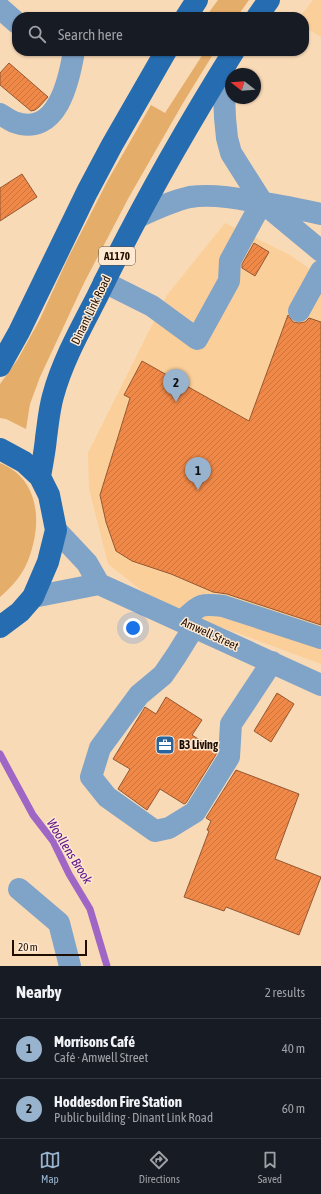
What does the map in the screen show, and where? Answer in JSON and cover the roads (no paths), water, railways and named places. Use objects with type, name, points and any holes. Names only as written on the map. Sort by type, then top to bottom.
[{"type":"main road","points":[[261,12],[269,0]]},
{"type":"main road","points":[[0,366],[19,332],[86,192],[163,56]]},
{"type":"main road","name":"Dinant Link Road","points":[[40,477],[48,415],[62,368],[138,217],[228,60]]},
{"type":"main road","points":[[0,449],[24,462],[40,477],[49,495],[56,530],[48,562],[34,597],[20,612],[0,627]]},
{"type":"street","points":[[0,114],[13,122],[28,125],[42,122],[54,110],[65,90],[71,71],[73,56]]},
{"type":"street","points":[[228,60],[225,118],[227,138],[231,153],[262,202],[321,251]]},
{"type":"street","points":[[138,217],[169,203],[190,197],[216,196],[262,202],[321,214]]},
{"type":"street","points":[[104,282],[152,306],[197,339],[230,281],[230,261],[262,202]]},
{"type":"street","points":[[299,311],[321,272]]},
{"type":"street","points":[[34,597],[99,584],[87,563],[56,530]]},
{"type":"street","name":"Amwell Street","points":[[99,584],[321,685]]},
{"type":"street","points":[[272,662],[231,724],[229,757],[195,812],[169,828],[155,831],[107,797],[91,776],[100,748],[139,695],[163,675],[176,656],[188,624],[198,606],[208,604],[223,606],[321,638]]},
{"type":"street","points":[[19,889],[59,923],[70,966]]},
{"type":"waterway","name":"Woollens Brook","points":[[0,754],[33,815],[53,841],[69,874],[90,909],[107,966]]},
{"type":"place","name":"Hoddesdon Fire Station","points":[[176,402]]},
{"type":"place","name":"Morrisons Café","points":[[198,490]]},
{"type":"place","name":"B3 Living","points":[[165,745]]}]
